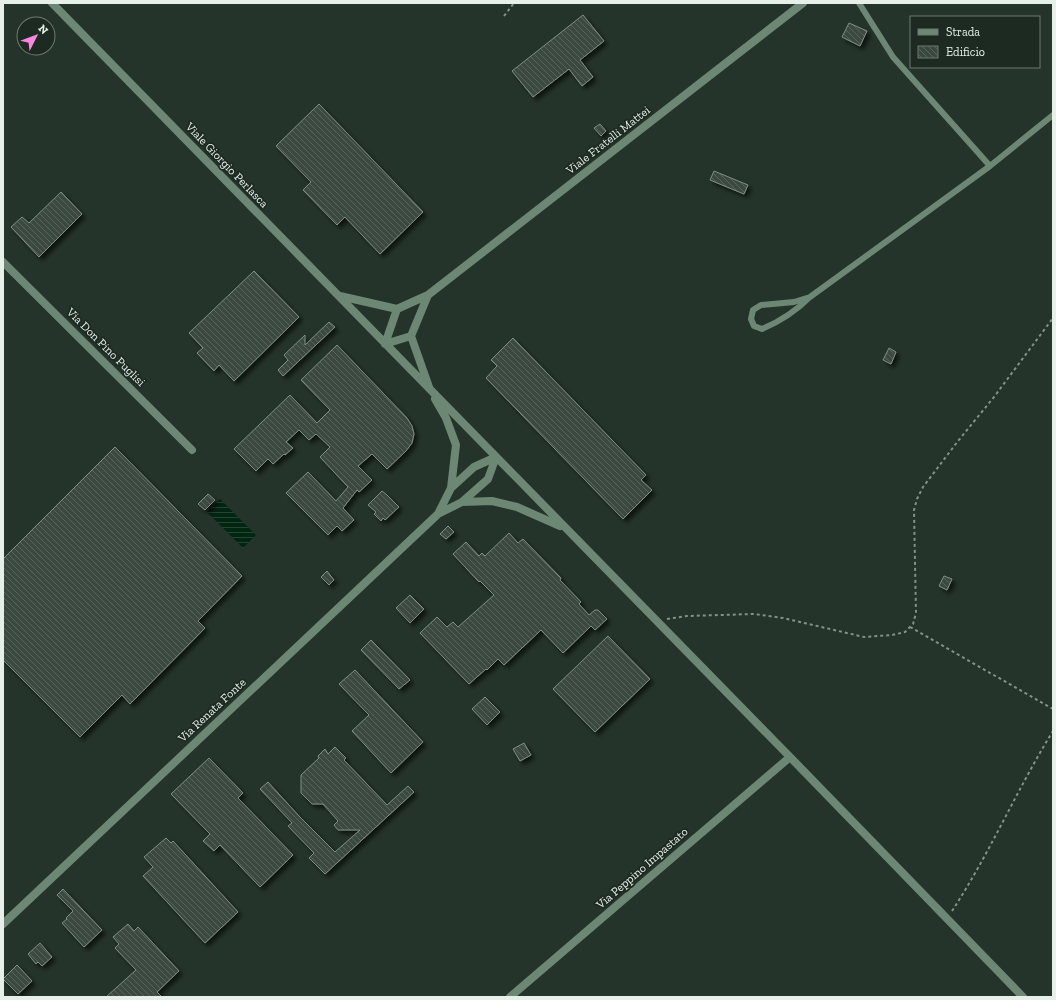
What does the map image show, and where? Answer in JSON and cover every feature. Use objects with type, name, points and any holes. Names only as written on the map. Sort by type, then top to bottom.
[{"type":"street","name":"Viale Giorgio Perlasca","points":[[52,3],[1023,997]]},
{"type":"street","name":"Viale Fratelli Mattei","points":[[396,308],[428,295],[803,3]]},
{"type":"street","name":"Via Don Pino Puglisi","points":[[3,262],[192,450]]},
{"type":"street","name":"Viale Fratelli Mattei","points":[[411,336],[428,295]]},
{"type":"street","points":[[339,296],[396,308],[385,344]]},
{"type":"street","points":[[385,344],[411,336],[430,389]]},
{"type":"street","name":"Via Renata Fonte","points":[[430,389],[446,418],[456,445],[451,488],[438,514]]},
{"type":"street","name":"Via Renata Fonte","points":[[451,488],[474,467],[496,457]]},
{"type":"street","name":"Via Renata Fonte","points":[[3,924],[438,514],[462,502],[488,479],[496,457]]},
{"type":"street","name":"Via Renata Fonte","points":[[462,502],[492,501],[517,507],[565,528]]},
{"type":"street","name":"Via Peppino Impastato","points":[[510,997],[790,757]]},
{"type":"lane","points":[[859,3],[893,57],[990,166]]},
{"type":"lane","points":[[810,297],[794,302],[761,306],[753,310],[751,319],[754,326],[762,329],[773,325],[797,310],[810,297],[990,166],[1053,115]]},
{"type":"path","points":[[504,16],[514,3]]},
{"type":"path","points":[[656,621],[688,616],[754,614],[783,618],[864,637],[892,635],[905,632],[913,624],[916,613],[914,510],[917,499],[923,487],[994,397],[1053,318]]},
{"type":"path","points":[[910,627],[1053,709]]},
{"type":"path","points":[[947,919],[961,898],[1053,731]]},
{"type":"shaded area","points":[[220,499],[256,535],[243,548],[207,512]]},
{"type":"building","points":[[583,15],[604,41],[580,60],[593,77],[582,86],[569,69],[533,97],[512,71]]},
{"type":"building","points":[[849,23],[867,31],[860,46],[842,37]]},
{"type":"building","points":[[319,104],[423,212],[380,254],[345,217],[337,225],[303,190],[311,182],[276,146]]},
{"type":"building","points":[[600,124],[606,131],[601,136],[594,128]]},
{"type":"building","points":[[714,171],[748,185],[744,194],[710,180]]},
{"type":"building","points":[[61,192],[82,214],[39,257],[11,227],[22,217],[29,223]]},
{"type":"building","points":[[254,271],[299,317],[234,381],[219,365],[214,371],[197,353],[203,348],[189,333]]},
{"type":"building","points":[[329,322],[335,327],[283,376],[278,370],[288,360],[284,355],[305,335],[305,345]]},
{"type":"building","points":[[513,338],[646,475],[641,480],[652,490],[623,519],[486,378],[497,366],[491,360]]},
{"type":"building","points":[[337,345],[407,418],[412,426],[414,434],[412,443],[406,451],[387,469],[372,454],[358,466],[372,480],[359,492],[357,490],[343,508],[354,520],[342,531],[337,526],[328,535],[286,493],[308,472],[336,501],[348,487],[320,457],[330,447],[316,434],[309,440],[299,430],[286,442],[293,448],[273,464],[268,459],[256,471],[234,449],[290,395],[317,423],[330,410],[301,380]]},
{"type":"building","points":[[889,348],[896,352],[891,364],[883,360]]},
{"type":"building","points":[[115,447],[242,576],[198,621],[205,628],[130,704],[122,695],[80,737],[3,660],[3,559]]},
{"type":"building","points":[[382,491],[399,507],[385,520],[383,518],[381,521],[374,514],[376,512],[368,505]]},
{"type":"building","points":[[208,494],[215,500],[205,510],[198,504]]},
{"type":"building","points":[[448,526],[454,532],[446,539],[440,534]]},
{"type":"building","points":[[509,533],[518,543],[523,539],[561,578],[560,580],[581,602],[579,604],[589,615],[595,610],[598,610],[607,619],[595,630],[591,626],[563,653],[541,630],[504,665],[498,659],[469,684],[420,633],[437,617],[447,627],[453,622],[458,627],[494,595],[480,581],[479,582],[453,554],[466,542],[479,556],[482,553],[485,556]]},
{"type":"building","points":[[327,571],[334,580],[329,585],[321,577]]},
{"type":"building","points":[[944,576],[952,579],[947,590],[939,586]]},
{"type":"building","points":[[410,595],[424,609],[410,623],[396,608]]},
{"type":"building","points":[[608,636],[650,679],[595,732],[553,689]]},
{"type":"building","points":[[371,640],[410,680],[399,689],[361,650]]},
{"type":"building","points":[[355,670],[423,742],[391,773],[352,731],[369,715],[339,684]]},
{"type":"building","points":[[485,697],[500,712],[487,725],[472,709]]},
{"type":"building","points":[[524,743],[531,755],[520,761],[513,749]]},
{"type":"building","points":[[335,747],[346,758],[344,760],[387,805],[408,786],[414,792],[325,874],[309,858],[314,853],[288,826],[292,823],[260,789],[268,782],[335,852],[360,830],[338,830],[334,825],[338,821],[323,804],[312,804],[301,793],[301,775],[319,758],[318,756],[325,749],[328,754]]},
{"type":"building","points":[[209,758],[243,793],[238,798],[293,855],[260,887],[220,845],[214,851],[203,841],[210,834],[171,794]]},
{"type":"building","points":[[166,838],[171,843],[173,841],[238,912],[205,943],[143,876],[153,867],[144,857]]},
{"type":"building","points":[[63,889],[102,930],[84,947],[62,923],[73,911],[57,895]]},
{"type":"building","points":[[128,924],[134,931],[138,927],[179,971],[157,992],[162,997],[106,997],[136,970],[115,948],[119,944],[113,937]]},
{"type":"building","points":[[40,943],[52,957],[42,966],[38,962],[36,964],[28,954]]},
{"type":"building","points":[[17,965],[32,981],[18,994],[3,979]]}]
